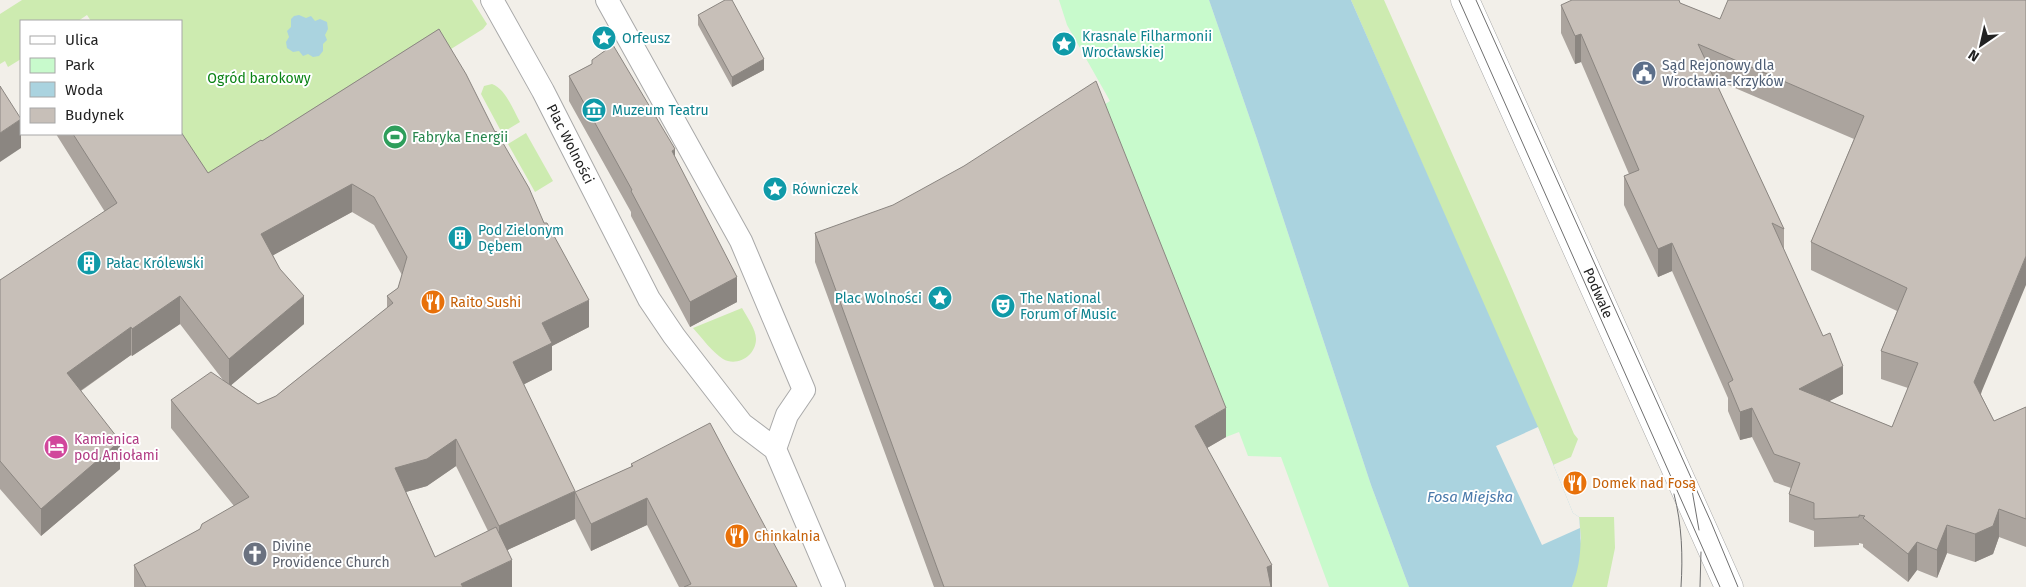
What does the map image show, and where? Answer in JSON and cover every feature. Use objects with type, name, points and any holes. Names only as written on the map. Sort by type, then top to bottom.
[{"type":"street","name":"Plac Wolności","points":[[492,0],[524,55],[649,299],[674,336],[742,424],[774,449],[834,587]]},
{"type":"street","points":[[607,0],[741,241],[804,390],[788,415],[774,449]]},
{"type":"street","name":"Podwale","points":[[1466,0],[1729,587]]},
{"type":"green space","name":"Ogród barokowy","points":[[22,0],[472,0],[487,24],[483,29],[208,201],[181,135],[182,20],[90,20],[87,15],[80,20],[20,20],[20,60],[8,67],[5,61],[0,64],[0,14]]},
{"type":"green space","points":[[1059,0],[1209,0],[1371,485],[1409,587],[1329,587],[1281,457],[1248,456],[1239,432],[1226,437],[1096,110],[1110,101],[1067,25]]},
{"type":"green space","points":[[1351,0],[1384,0],[1507,277],[1574,434],[1578,439],[1571,457],[1553,465]]},
{"type":"green space","points":[[492,84],[505,95],[520,122],[502,133],[481,94],[484,86]]},
{"type":"green space","points":[[526,133],[553,181],[535,192],[508,144]]},
{"type":"green space","points":[[742,308],[755,331],[755,345],[749,355],[740,361],[728,361],[715,353],[693,328]]},
{"type":"green space","points":[[1579,517],[1614,517],[1615,548],[1607,587],[1572,587],[1581,538]]},
{"type":"water","name":"Fosa Miejska","points":[[1209,0],[1351,0],[1538,427],[1573,513],[1579,517],[1580,552],[1572,587],[1409,587],[1371,485]]},
{"type":"water","points":[[299,15],[306,18],[311,16],[315,21],[320,19],[327,22],[328,29],[325,35],[327,40],[323,44],[323,51],[319,56],[313,57],[308,54],[303,56],[299,51],[293,52],[287,48],[286,42],[289,37],[287,31],[291,27],[291,19]]},
{"type":"pier","points":[[1538,427],[1573,513],[1579,517],[1580,528],[1542,545],[1496,446]]},
{"type":"building","points":[[725,0],[732,0],[764,59],[732,77],[698,15]]},
{"type":"building","points":[[1572,0],[1679,0],[1680,3],[1720,19],[1728,0],[2026,0],[2026,256],[1974,382],[1994,421],[2026,407],[2026,519],[1999,509],[1993,526],[1975,534],[1947,525],[1937,550],[1917,542],[1908,554],[1863,518],[1865,516],[1814,519],[1814,503],[1789,494],[1800,463],[1774,454],[1752,408],[1740,412],[1728,383],[1733,380],[1672,243],[1658,249],[1624,176],[1639,170],[1581,34],[1575,36],[1561,5]],"holes":[[[1698,44],[1864,116],[1811,242],[1907,288],[1881,351],[1918,363],[1892,427],[1799,389],[1843,366],[1830,333],[1823,336],[1772,223],[1784,229]]]},
{"type":"building","points":[[439,29],[466,74],[495,132],[529,188],[544,223],[547,223],[589,300],[542,323],[552,343],[513,362],[575,491],[499,526],[456,439],[427,459],[395,468],[435,557],[496,527],[512,560],[461,584],[463,587],[146,587],[134,565],[200,529],[202,524],[249,497],[171,400],[211,372],[258,404],[276,396],[393,303],[387,296],[398,288],[407,257],[374,197],[352,184],[261,234],[280,269],[304,296],[229,359],[180,296],[132,329],[131,327],[67,373],[120,441],[41,509],[0,461],[0,280],[117,203],[74,135],[182,134],[208,173]]},
{"type":"building","points":[[613,45],[675,149],[672,151],[737,277],[690,302],[632,190],[569,76],[592,64],[592,60]]},
{"type":"building","name":"The National Forum of Music","points":[[1096,81],[1226,408],[1195,426],[1272,565],[1267,567],[1271,587],[944,587],[815,233],[893,205],[964,166]]},
{"type":"building","points":[[0,86],[20,120],[0,133]]},
{"type":"building","points":[[710,423],[797,587],[684,587],[691,584],[647,498],[591,524],[575,492],[633,466],[631,464]]},
{"type":"tram line","points":[[1459,0],[1720,587]]},
{"type":"tram line","points":[[1476,0],[1711,522],[1738,587]]},
{"type":"tram line","points":[[1692,490],[1699,530]]},
{"type":"tram line","points":[[1674,494],[1681,540],[1681,587]]},
{"type":"tram line","points":[[1700,587],[1701,552]]},
{"type":"place","name":"Orfeusz","points":[[604,38]]},
{"type":"place","name":"Krasnale Filharmonii Wrocławskiej","points":[[1064,44]]},
{"type":"place","name":"Sąd Rejonowy dla Wrocławia-Krzyków","points":[[1644,73]]},
{"type":"place","name":"Muzeum Teatru","points":[[594,110]]},
{"type":"place","name":"Fabryka Energii","points":[[395,137]]},
{"type":"place","name":"Równiczek","points":[[775,189]]},
{"type":"place","name":"Pod Zielonym Dębem","points":[[460,238]]},
{"type":"place","name":"Pałac Królewski","points":[[89,263]]},
{"type":"place","name":"Plac Wolności","points":[[940,298]]},
{"type":"place","name":"Raito Sushi","points":[[433,302]]},
{"type":"place","name":"The National Forum of Music","points":[[1003,306]]},
{"type":"place","name":"Kamienica pod Aniołami","points":[[56,447]]},
{"type":"place","name":"Domek nad Fosą","points":[[1575,483]]},
{"type":"place","name":"Chinkalnia","points":[[737,536]]},
{"type":"place","name":"Divine Providence Church","points":[[255,554]]}]
